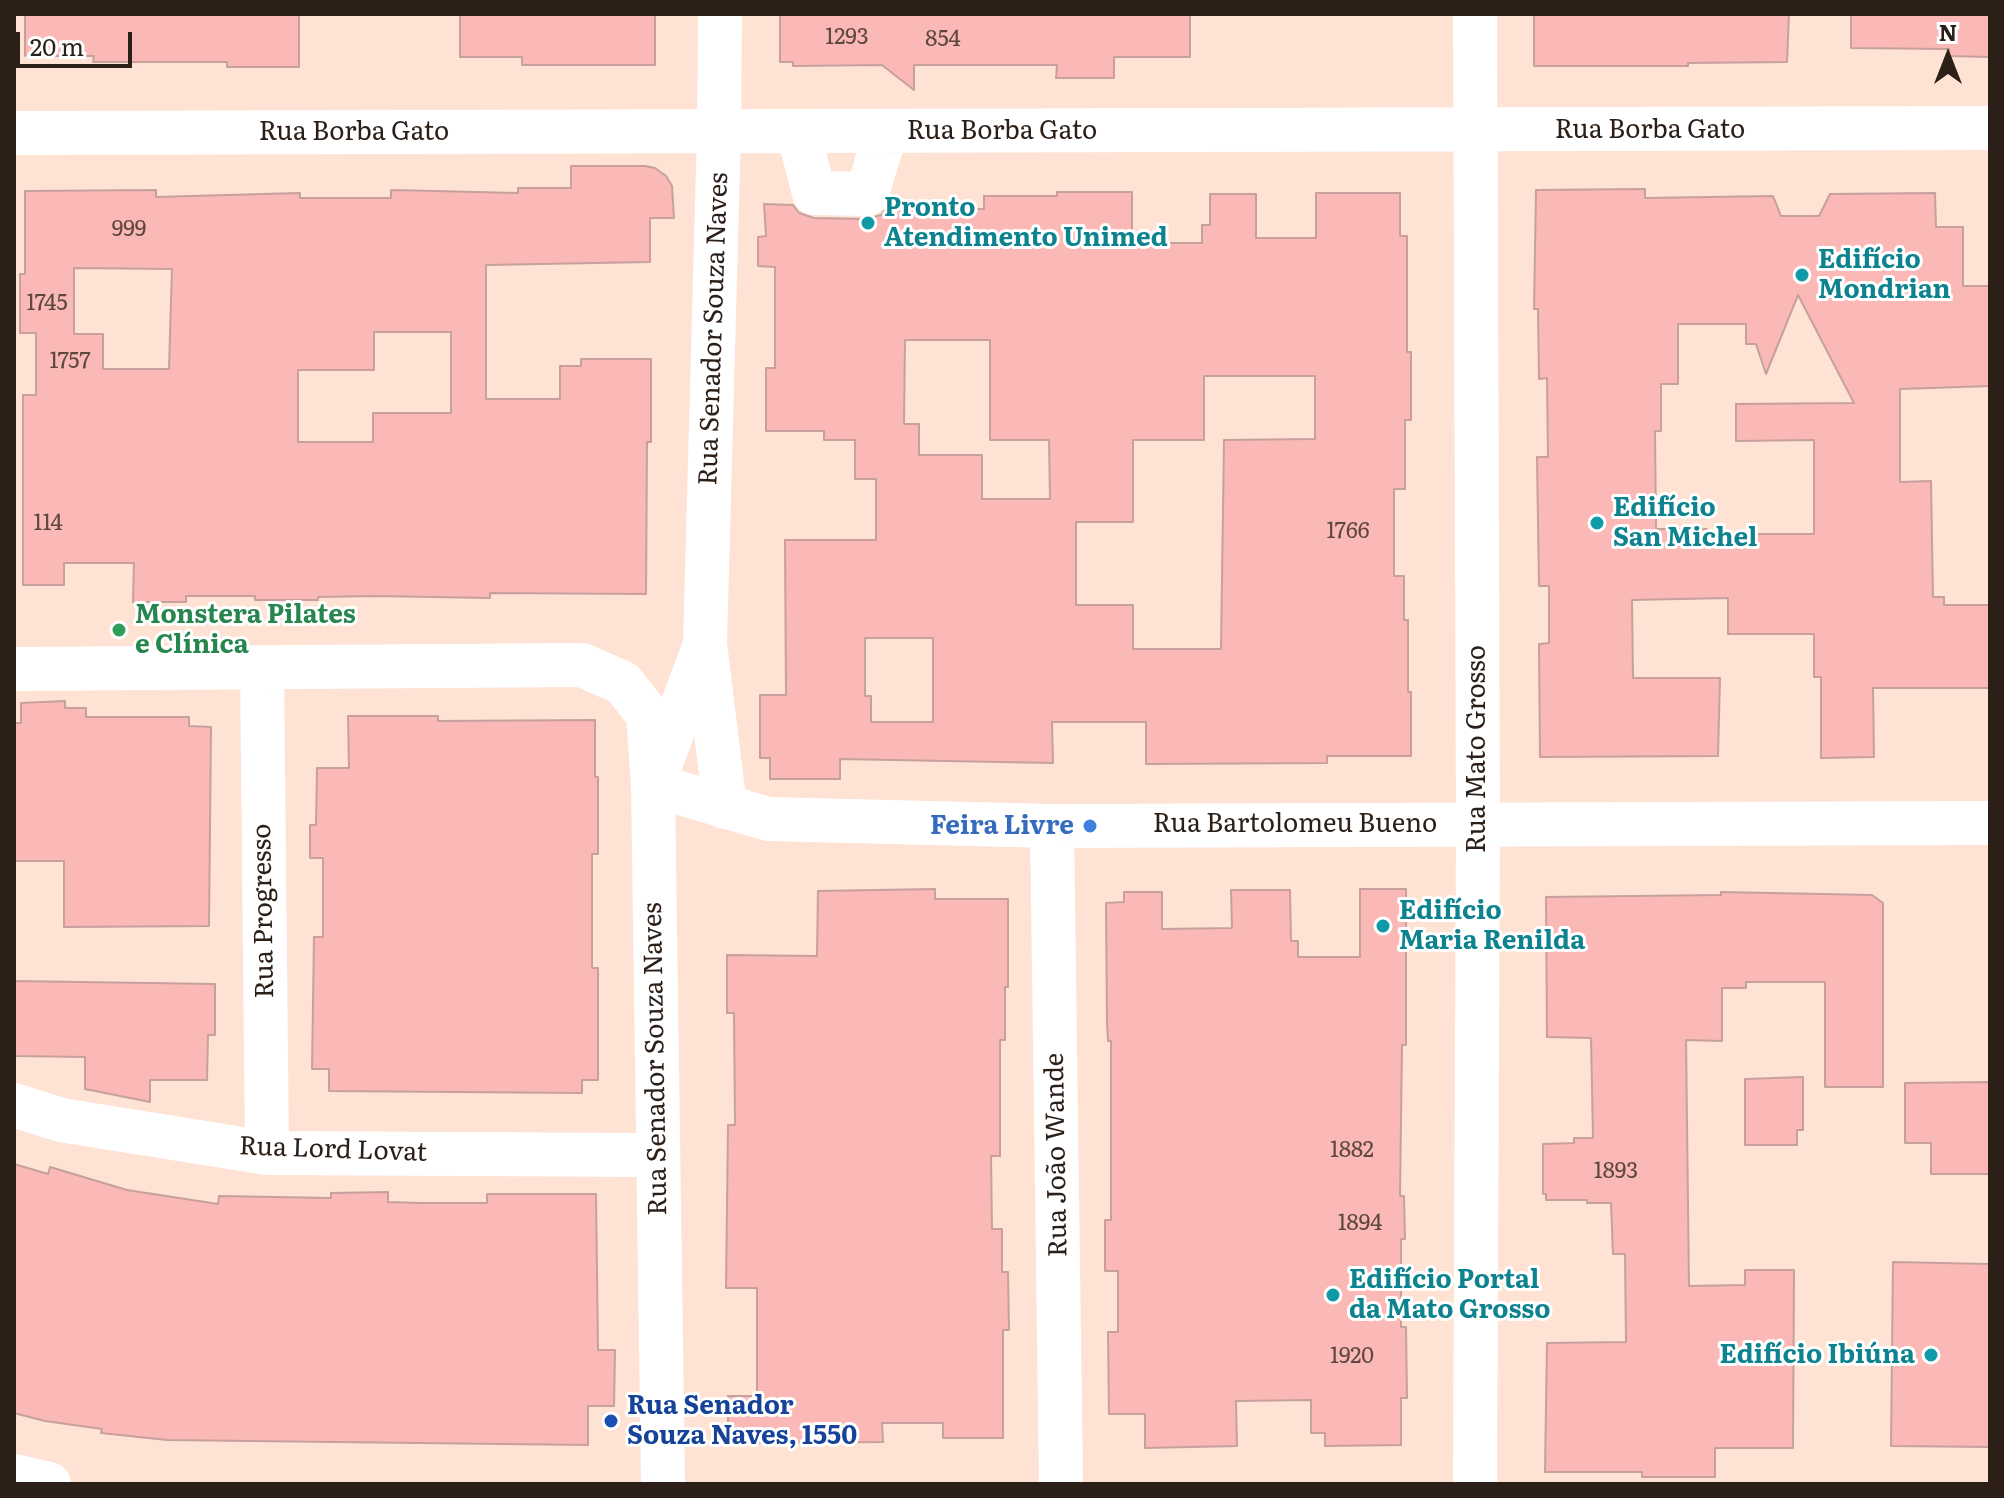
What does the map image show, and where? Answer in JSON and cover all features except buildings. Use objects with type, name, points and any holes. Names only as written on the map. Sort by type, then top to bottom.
[{"type":"street","name":"Rua Senador Souza Naves","points":[[720,14],[705,644],[725,807]]},
{"type":"street","name":"Rua Mato Grosso","points":[[1475,14],[1478,823],[1475,1484]]},
{"type":"street","name":"Rua Borba Gato","points":[[14,133],[1990,128]]},
{"type":"street","points":[[798,131],[814,193],[867,194],[886,131]]},
{"type":"street","name":"Rua Senador Souza Naves","points":[[663,1484],[653,785],[705,644]]},
{"type":"street","points":[[14,669],[582,665],[623,683],[648,715],[653,785]]},
{"type":"street","name":"Rua Progresso","points":[[262,669],[267,1153]]},
{"type":"street","name":"Rua Bartolomeu Bueno","points":[[653,785],[768,819],[1052,826],[1990,823]]},
{"type":"street","name":"Rua João Wande","points":[[1052,826],[1061,1484]]},
{"type":"street","name":"Rua Lord Lovat","points":[[14,1105],[61,1120],[267,1153],[657,1155]]},
{"type":"street","points":[[14,1476],[49,1484]]},
{"type":"place","name":"Pronto Atendimento Unimed","points":[[868,223]]},
{"type":"place","name":"Edifício Mondrian","points":[[1802,275]]},
{"type":"place","name":"Edifício San Michel","points":[[1597,523]]},
{"type":"place","name":"Monstera Pilates e Clínica","points":[[119,630]]},
{"type":"place","name":"Feira Livre","points":[[1090,826]]},
{"type":"place","name":"Edifício Maria Renilda","points":[[1383,926]]},
{"type":"place","name":"Edifício Portal da Mato Grosso","points":[[1333,1295]]},
{"type":"place","name":"Edifício Ibiúna","points":[[1931,1355]]},
{"type":"place","name":"Rua Senador Souza Naves, 1550","points":[[611,1421]]}]
